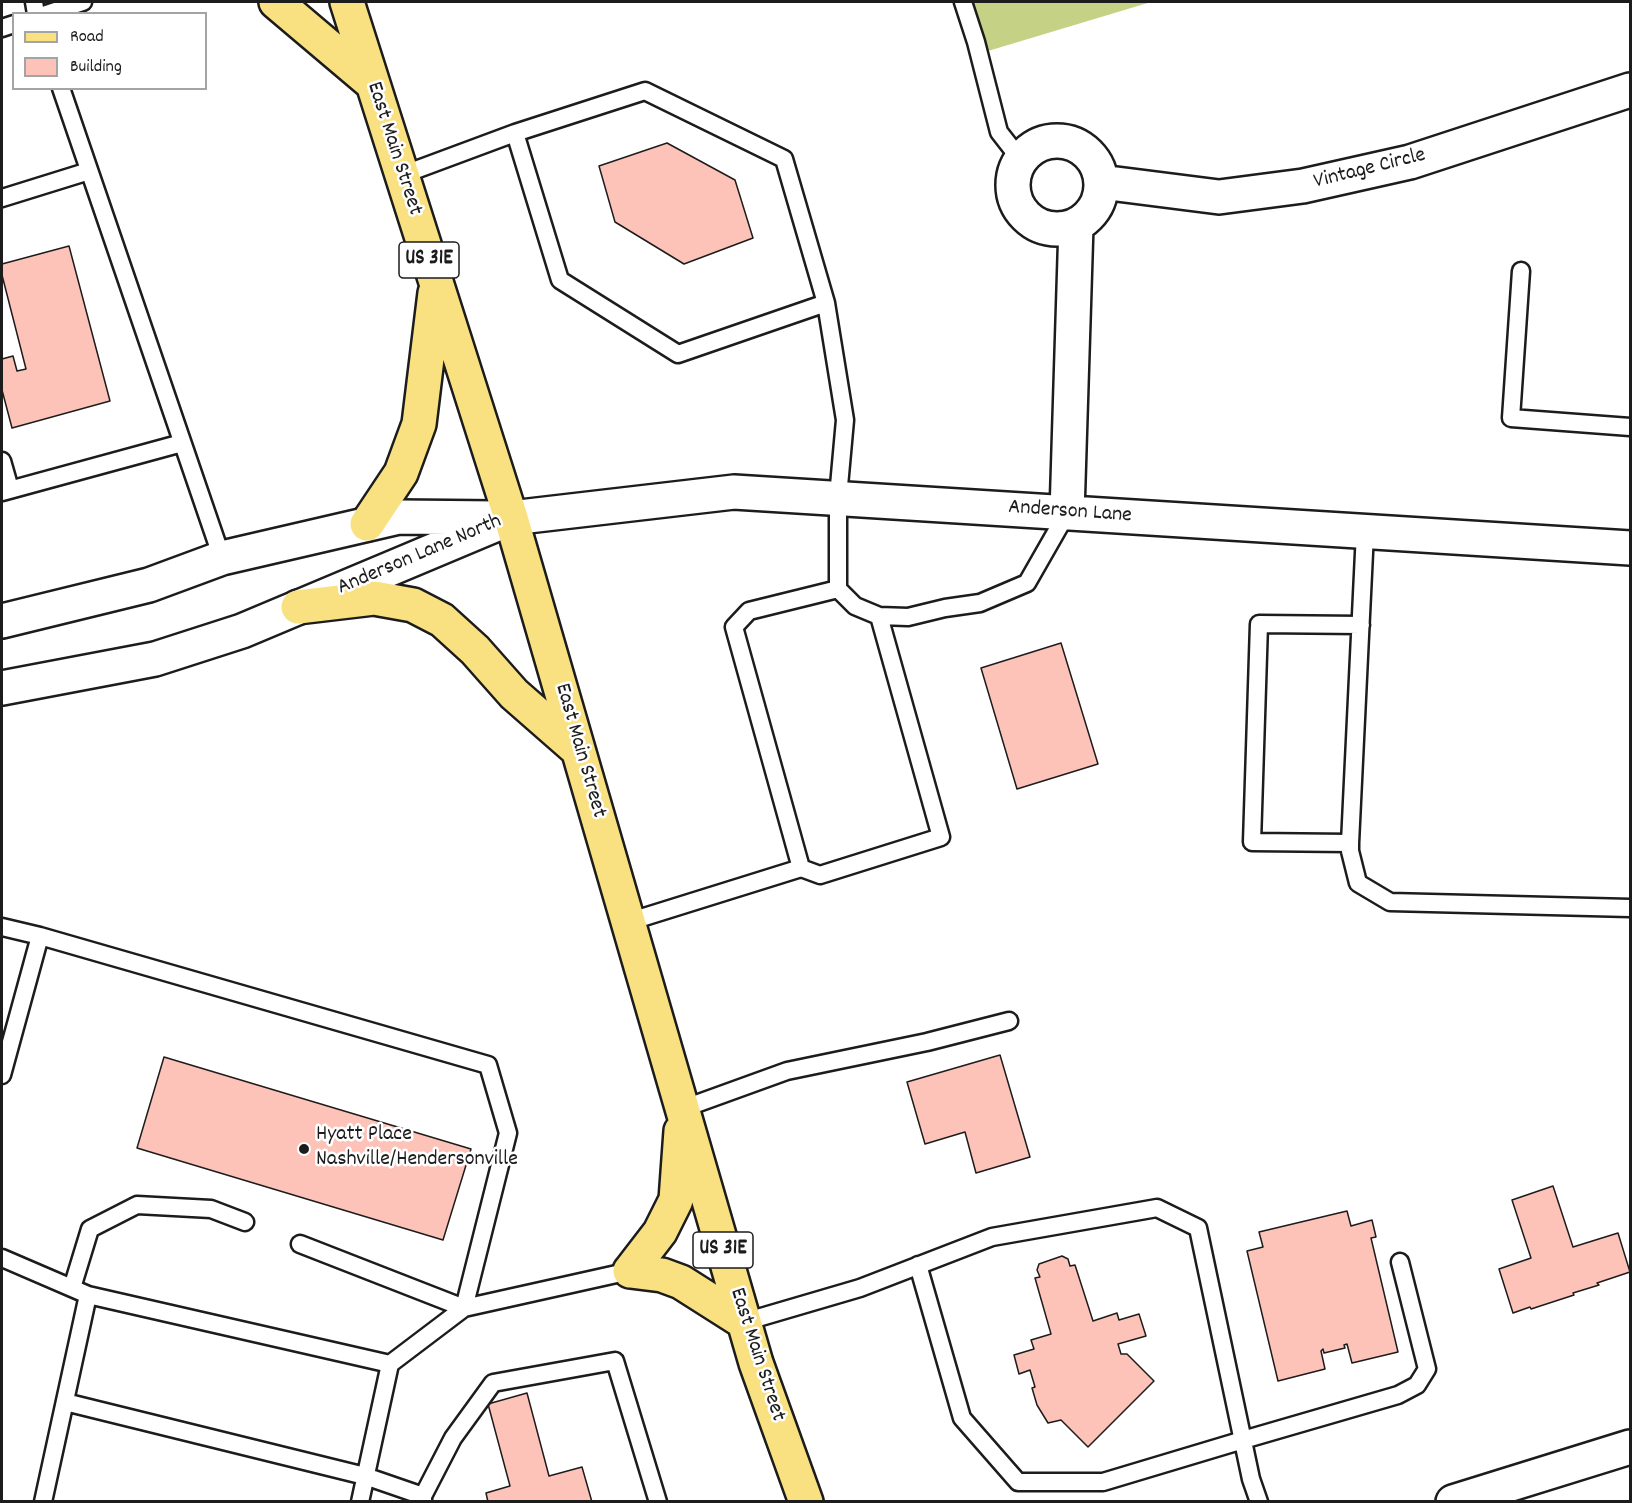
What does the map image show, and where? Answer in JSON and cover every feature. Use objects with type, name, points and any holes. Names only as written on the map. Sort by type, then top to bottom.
[{"type":"main road","points":[[276,2],[373,85]]},
{"type":"main road","name":"East Main Street","points":[[347,2],[511,518],[756,1363],[806,1502]]},
{"type":"main road","points":[[367,524],[401,473],[419,424],[436,282]]},
{"type":"main road","points":[[298,607],[374,598],[413,605],[442,620],[475,650],[514,694],[578,750]]},
{"type":"main road","points":[[630,1271],[660,1232],[676,1200],[682,1109]]},
{"type":"main road","points":[[630,1271],[662,1275],[681,1282],[744,1322]]},
{"type":"street","name":"Vintage Circle","points":[[1101,182],[1219,197],[1303,186],[1410,162],[1630,90]]},
{"type":"street","points":[[1055,140],[1071,142],[1085,150],[1098,167],[1101,182],[1099,198],[1093,211],[1076,225],[1056,230],[1040,226],[1023,215],[1012,192],[1020,159],[1032,147],[1055,140]]},
{"type":"street","points":[[1067,513],[1076,225]]},
{"type":"street","name":"Anderson Lane","points":[[511,518],[734,492],[1630,548]]},
{"type":"street","name":"Anderson Lane North","points":[[2,621],[149,585],[222,558],[399,517],[511,518]]},
{"type":"street","name":"Anderson Lane North","points":[[2,688],[155,659],[242,631],[511,518]]},
{"type":"street","points":[[1453,1502],[1630,1447]]},
{"type":"lane","points":[[52,12],[83,2]]},
{"type":"lane","points":[[963,2],[976,42],[999,132],[1020,159]]},
{"type":"lane","points":[[62,90],[222,558]]},
{"type":"lane","points":[[402,175],[515,132],[645,91],[784,159],[826,303],[845,420],[838,497],[837,590],[855,606],[879,616],[908,617],[980,603],[1027,583],[1067,513]]},
{"type":"lane","points":[[515,132],[560,280],[678,354],[826,303]]},
{"type":"lane","points":[[2,198],[89,171]]},
{"type":"lane","points":[[1521,271],[1511,417],[1630,427]]},
{"type":"lane","points":[[2,461],[6,490],[182,443]]},
{"type":"lane","points":[[1365,532],[1350,843],[1358,883],[1390,902],[1630,908]]},
{"type":"lane","points":[[801,868],[734,627],[748,611],[837,590]]},
{"type":"lane","points":[[628,922],[801,868],[820,875],[941,837],[879,616]]},
{"type":"lane","points":[[1350,843],[1252,842],[1259,624],[1361,625]]},
{"type":"lane","points":[[2,927],[488,1065],[508,1133],[464,1308]]},
{"type":"lane","points":[[2,1075],[40,936]]},
{"type":"lane","points":[[2,1013],[19,1010]]},
{"type":"lane","points":[[682,1109],[787,1071],[927,1042],[1010,1021]]},
{"type":"lane","points":[[72,1288],[90,1229],[136,1205],[211,1209],[245,1222]]},
{"type":"lane","points":[[744,1322],[860,1288],[992,1237],[1157,1208],[1198,1228],[1251,1479],[1259,1502]]},
{"type":"lane","points":[[300,1244],[464,1308]]},
{"type":"lane","points":[[2,1258],[88,1295],[390,1364]]},
{"type":"lane","points":[[918,1265],[962,1418],[1018,1482],[1103,1482],[1398,1395],[1416,1385],[1427,1369],[1400,1262]]},
{"type":"lane","points":[[360,1502],[390,1364],[464,1308],[630,1271]]},
{"type":"lane","points":[[43,1502],[88,1295]]},
{"type":"lane","points":[[65,1402],[365,1476],[423,1499],[453,1438],[493,1383],[615,1361],[658,1502]]},
{"type":"green space","points":[[972,2],[1151,2],[988,51]]},
{"type":"building","points":[[667,143],[735,180],[753,238],[684,264],[615,222],[599,166]]},
{"type":"building","points":[[69,246],[110,401],[12,428],[2,390],[2,359],[13,356],[17,371],[26,369],[2,275],[2,264]]},
{"type":"building","points":[[1061,643],[1098,764],[1017,789],[981,668]]},
{"type":"building","points":[[1000,1055],[1030,1157],[976,1173],[965,1132],[925,1144],[907,1082]]},
{"type":"building","name":"Hyatt Place Nashville/Hendersonville","points":[[164,1057],[471,1149],[443,1240],[137,1148]]},
{"type":"building","points":[[1553,1186],[1573,1247],[1618,1233],[1630,1272],[1597,1283],[1599,1285],[1573,1293],[1574,1295],[1513,1313],[1499,1269],[1531,1258],[1512,1200]]},
{"type":"building","points":[[1347,1211],[1351,1226],[1372,1220],[1376,1237],[1371,1238],[1398,1352],[1352,1363],[1347,1344],[1344,1345],[1345,1348],[1324,1353],[1323,1349],[1321,1351],[1325,1369],[1278,1381],[1247,1251],[1263,1247],[1259,1232]]},
{"type":"building","points":[[1062,1256],[1068,1259],[1070,1266],[1075,1265],[1093,1321],[1117,1313],[1119,1320],[1139,1314],[1146,1336],[1118,1344],[1121,1354],[1127,1354],[1154,1381],[1088,1447],[1061,1420],[1048,1423],[1037,1405],[1030,1370],[1019,1374],[1014,1355],[1034,1349],[1031,1340],[1051,1334],[1035,1278],[1040,1277],[1037,1270],[1039,1264]]},
{"type":"building","points":[[527,1393],[549,1476],[582,1467],[592,1502],[488,1502],[486,1493],[510,1486],[488,1404]]},
{"type":"place","name":"Hyatt Place Nashville/Hendersonville","points":[[304,1149]]}]
